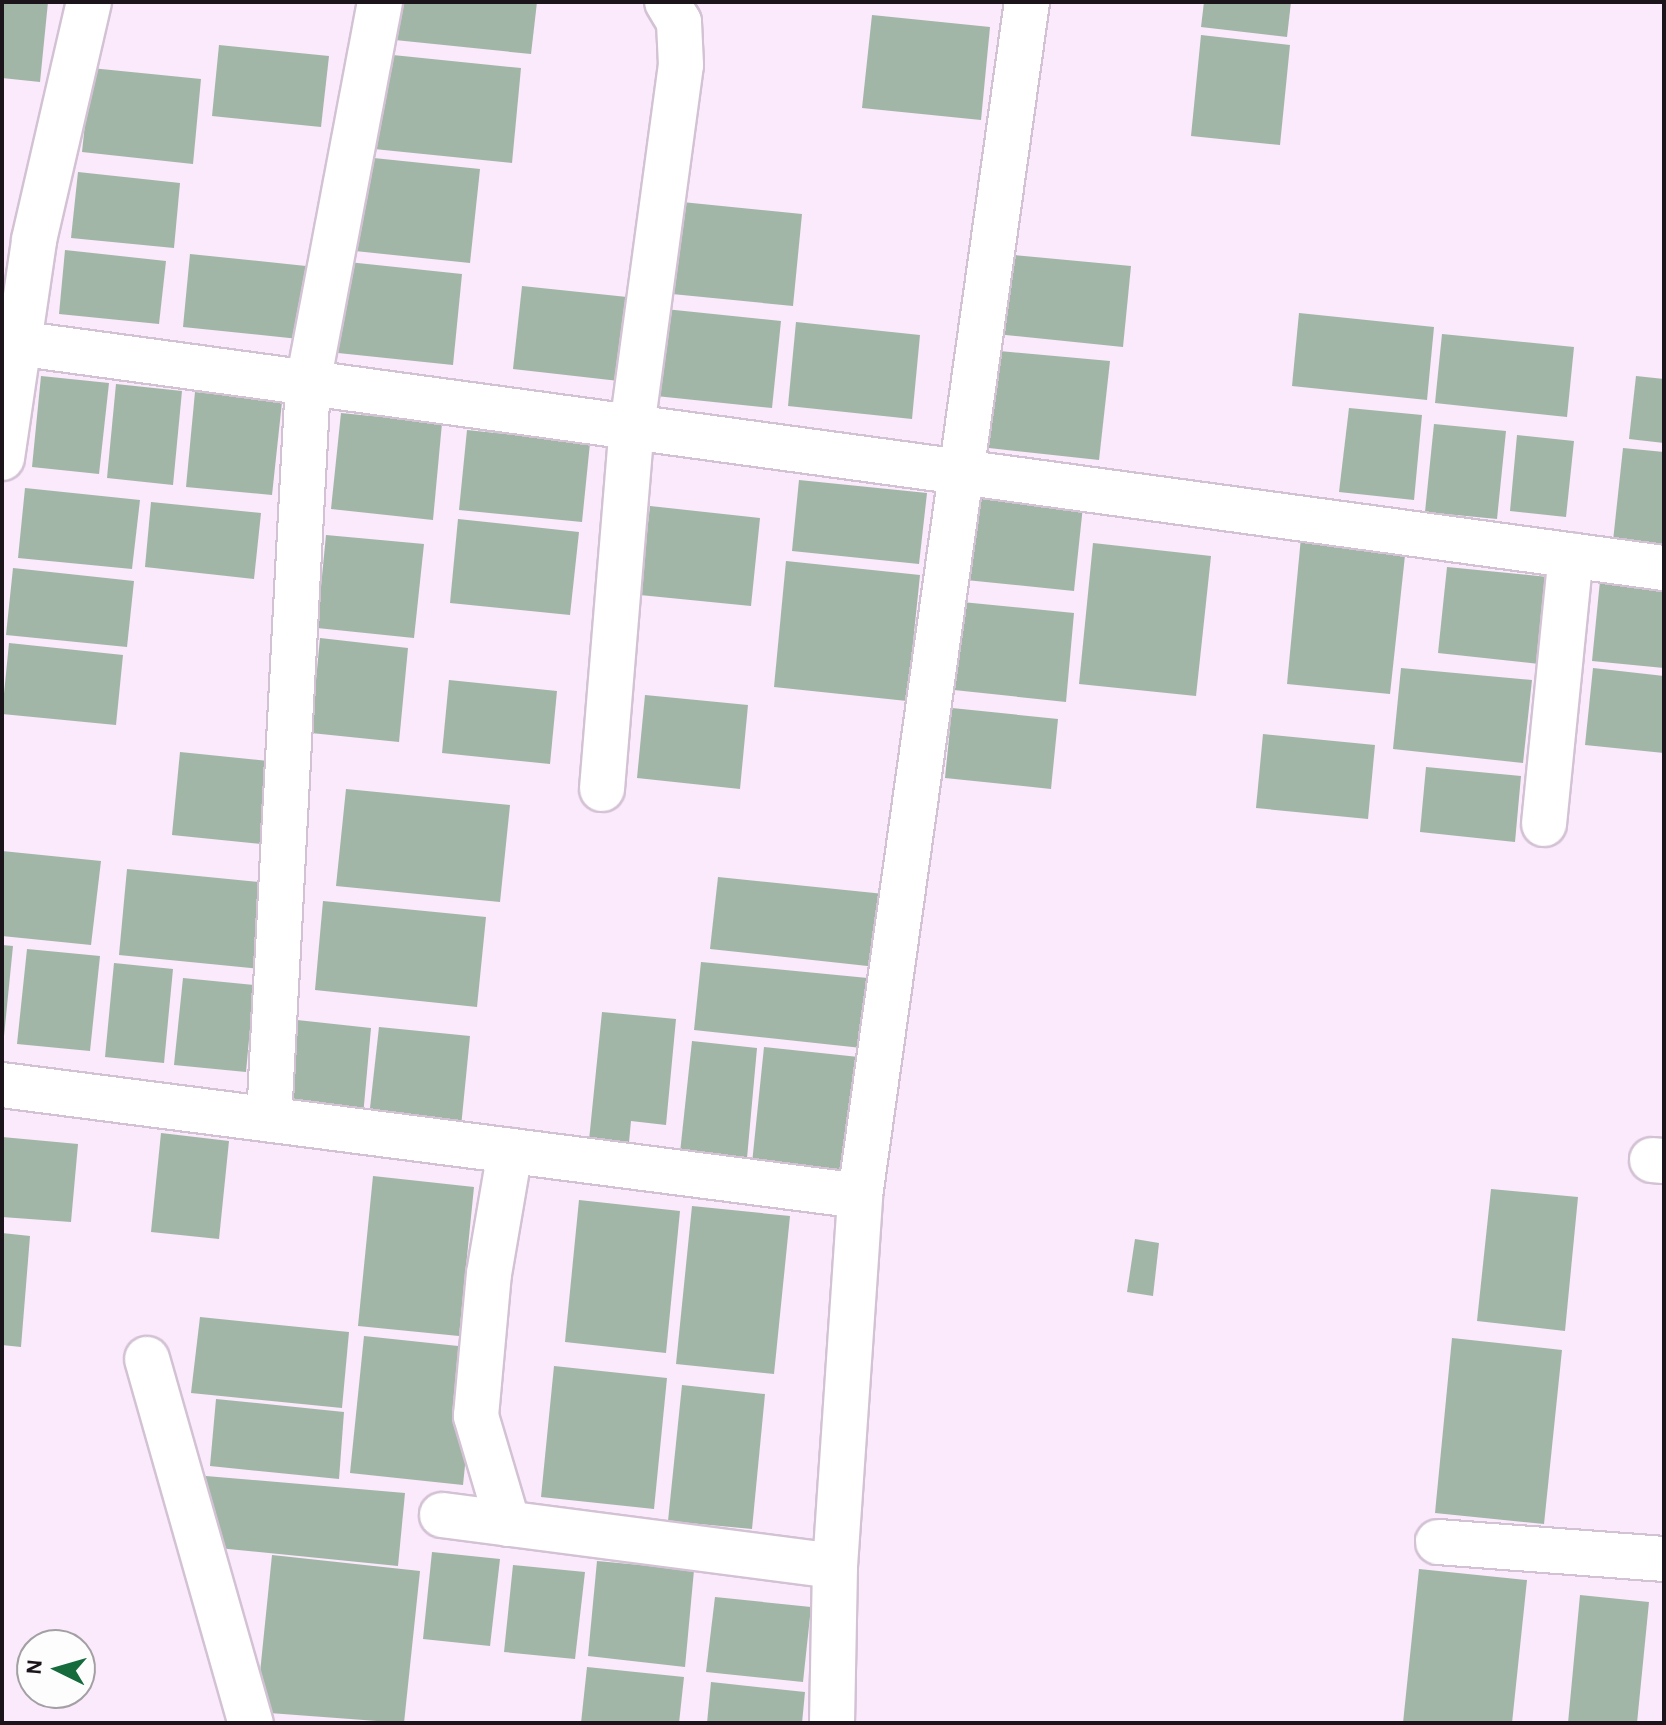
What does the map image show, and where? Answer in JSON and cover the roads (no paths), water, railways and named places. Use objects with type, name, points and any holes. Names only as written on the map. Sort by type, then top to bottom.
[{"type":"street","points":[[2,458],[10,342],[89,2]]},
{"type":"street","points":[[269,1119],[308,383],[380,2]]},
{"type":"street","points":[[832,1723],[835,1566],[860,1196],[958,471],[1027,2]]},
{"type":"street","points":[[602,789],[632,427],[681,65],[676,9]]},
{"type":"street","points":[[10,342],[1664,568]]},
{"type":"street","points":[[1544,824],[1571,555]]},
{"type":"street","points":[[2,1085],[860,1196]]},
{"type":"street","points":[[508,1524],[476,1416],[489,1274],[510,1151]]},
{"type":"street","points":[[147,1359],[251,1723]]},
{"type":"street","points":[[442,1515],[835,1566]]},
{"type":"street","points":[[1438,1542],[1664,1559]]}]
